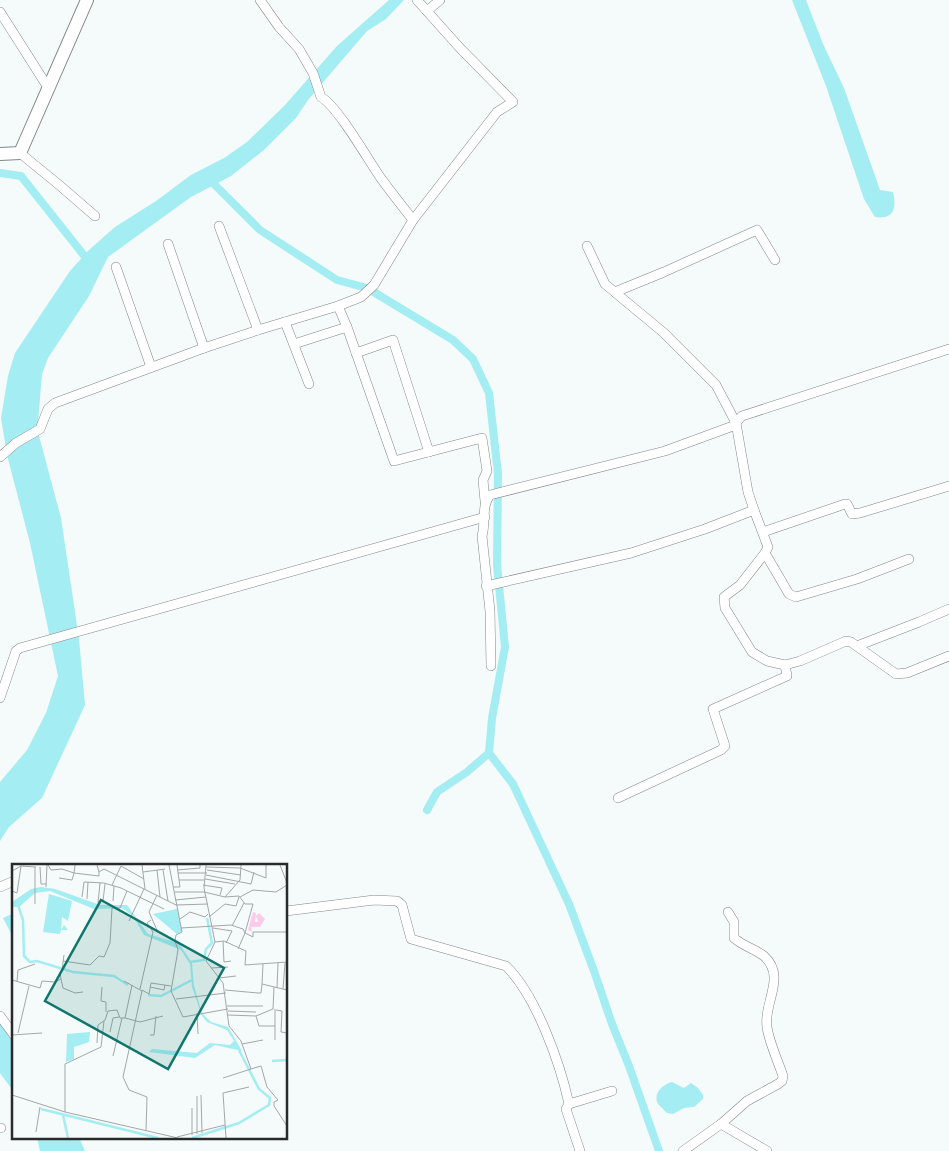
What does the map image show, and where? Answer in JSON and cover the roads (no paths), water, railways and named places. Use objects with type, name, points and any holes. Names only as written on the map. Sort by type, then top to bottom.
[{"type":"street","points":[[20,154],[87,0]]},
{"type":"street","points":[[260,0],[279,27],[299,49],[313,73],[321,97],[326,100],[346,126],[381,178],[413,220]]},
{"type":"street","points":[[427,11],[440,0]]},
{"type":"street","points":[[2,455],[16,443],[40,429],[48,408],[55,403],[204,348],[338,306],[361,297],[374,285],[413,220],[496,112],[513,102],[417,1]]},
{"type":"street","points":[[0,12],[49,89]]},
{"type":"street","points":[[0,154],[20,154],[95,216]]},
{"type":"street","points":[[219,226],[258,330]]},
{"type":"street","points":[[615,292],[757,230],[775,260]]},
{"type":"street","points":[[168,244],[204,348]]},
{"type":"street","points":[[587,246],[605,284],[664,333],[716,385],[736,423],[748,492],[768,547],[766,553],[740,585],[727,593],[724,597],[724,602],[725,608],[752,652],[767,661],[785,665],[800,661],[846,641],[851,642],[896,674],[907,673],[949,656]]},
{"type":"street","points":[[116,267],[151,367]]},
{"type":"street","points":[[338,306],[394,462],[482,438],[487,471],[483,480],[488,498],[482,536],[490,610],[491,666]]},
{"type":"street","points":[[285,322],[308,384]]},
{"type":"street","points":[[294,344],[347,327]]},
{"type":"street","points":[[356,353],[393,340],[429,452]]},
{"type":"street","points":[[488,498],[509,490],[665,452],[733,426],[742,416],[949,349]]},
{"type":"street","points":[[763,532],[845,504],[847,504],[852,514],[860,513],[949,486]]},
{"type":"street","points":[[486,586],[631,553],[705,529],[754,510]]},
{"type":"street","points":[[0,698],[18,649],[484,517]]},
{"type":"street","points":[[766,553],[790,594],[796,597],[857,579],[908,560]]},
{"type":"street","points":[[857,646],[949,609]]},
{"type":"street","points":[[618,798],[722,750],[725,746],[713,709],[787,676],[785,665]]},
{"type":"street","points":[[0,887],[12,882]]},
{"type":"street","points":[[288,911],[374,900],[397,901],[402,905],[411,939],[506,966],[513,973],[526,994],[545,1029],[570,1104]]},
{"type":"street","points":[[684,1151],[721,1124],[747,1101],[782,1081],[783,1076],[767,1026],[768,1010],[775,980],[773,968],[764,956],[734,938],[734,922],[728,912]]},
{"type":"street","points":[[0,1016],[12,1032]]},
{"type":"street","points":[[580,1151],[566,1108],[570,1104],[612,1091]]},
{"type":"street","points":[[721,1124],[767,1151]]},
{"type":"water","points":[[389,0],[404,0],[386,19],[367,31],[308,100],[296,118],[264,150],[231,176],[191,197],[108,257],[89,296],[48,358],[42,374],[38,422],[39,436],[61,518],[79,639],[85,705],[42,798],[9,827],[0,841],[0,782],[27,750],[46,713],[58,676],[30,543],[7,455],[1,418],[8,376],[15,353],[70,271],[89,250],[115,227],[156,201],[191,175],[224,158],[247,142],[285,105],[337,46]]},
{"type":"water","points":[[792,0],[806,0],[823,44],[844,88],[880,190],[893,192],[895,203],[893,212],[886,217],[875,217],[864,199],[826,86]]},
{"type":"water","points":[[12,914],[12,935],[3,918]]},
{"type":"water","points":[[0,1020],[12,1036],[12,1089],[0,1073]]},
{"type":"water","points":[[672,1082],[684,1088],[691,1083],[698,1088],[703,1095],[703,1099],[694,1107],[684,1108],[673,1114],[667,1113],[658,1104],[657,1096],[662,1087]]},
{"type":"water","points":[[37,1138],[79,1138],[85,1151],[40,1151]]},
{"type":"waterway","points":[[0,173],[21,176],[90,263]]},
{"type":"waterway","points":[[209,179],[260,230],[337,280],[367,288],[453,340],[473,359],[489,393],[498,474],[497,565],[505,647],[492,718],[489,753],[513,784],[569,904],[659,1151]]},
{"type":"waterway","points":[[427,810],[437,792],[467,772],[489,753]]}]
